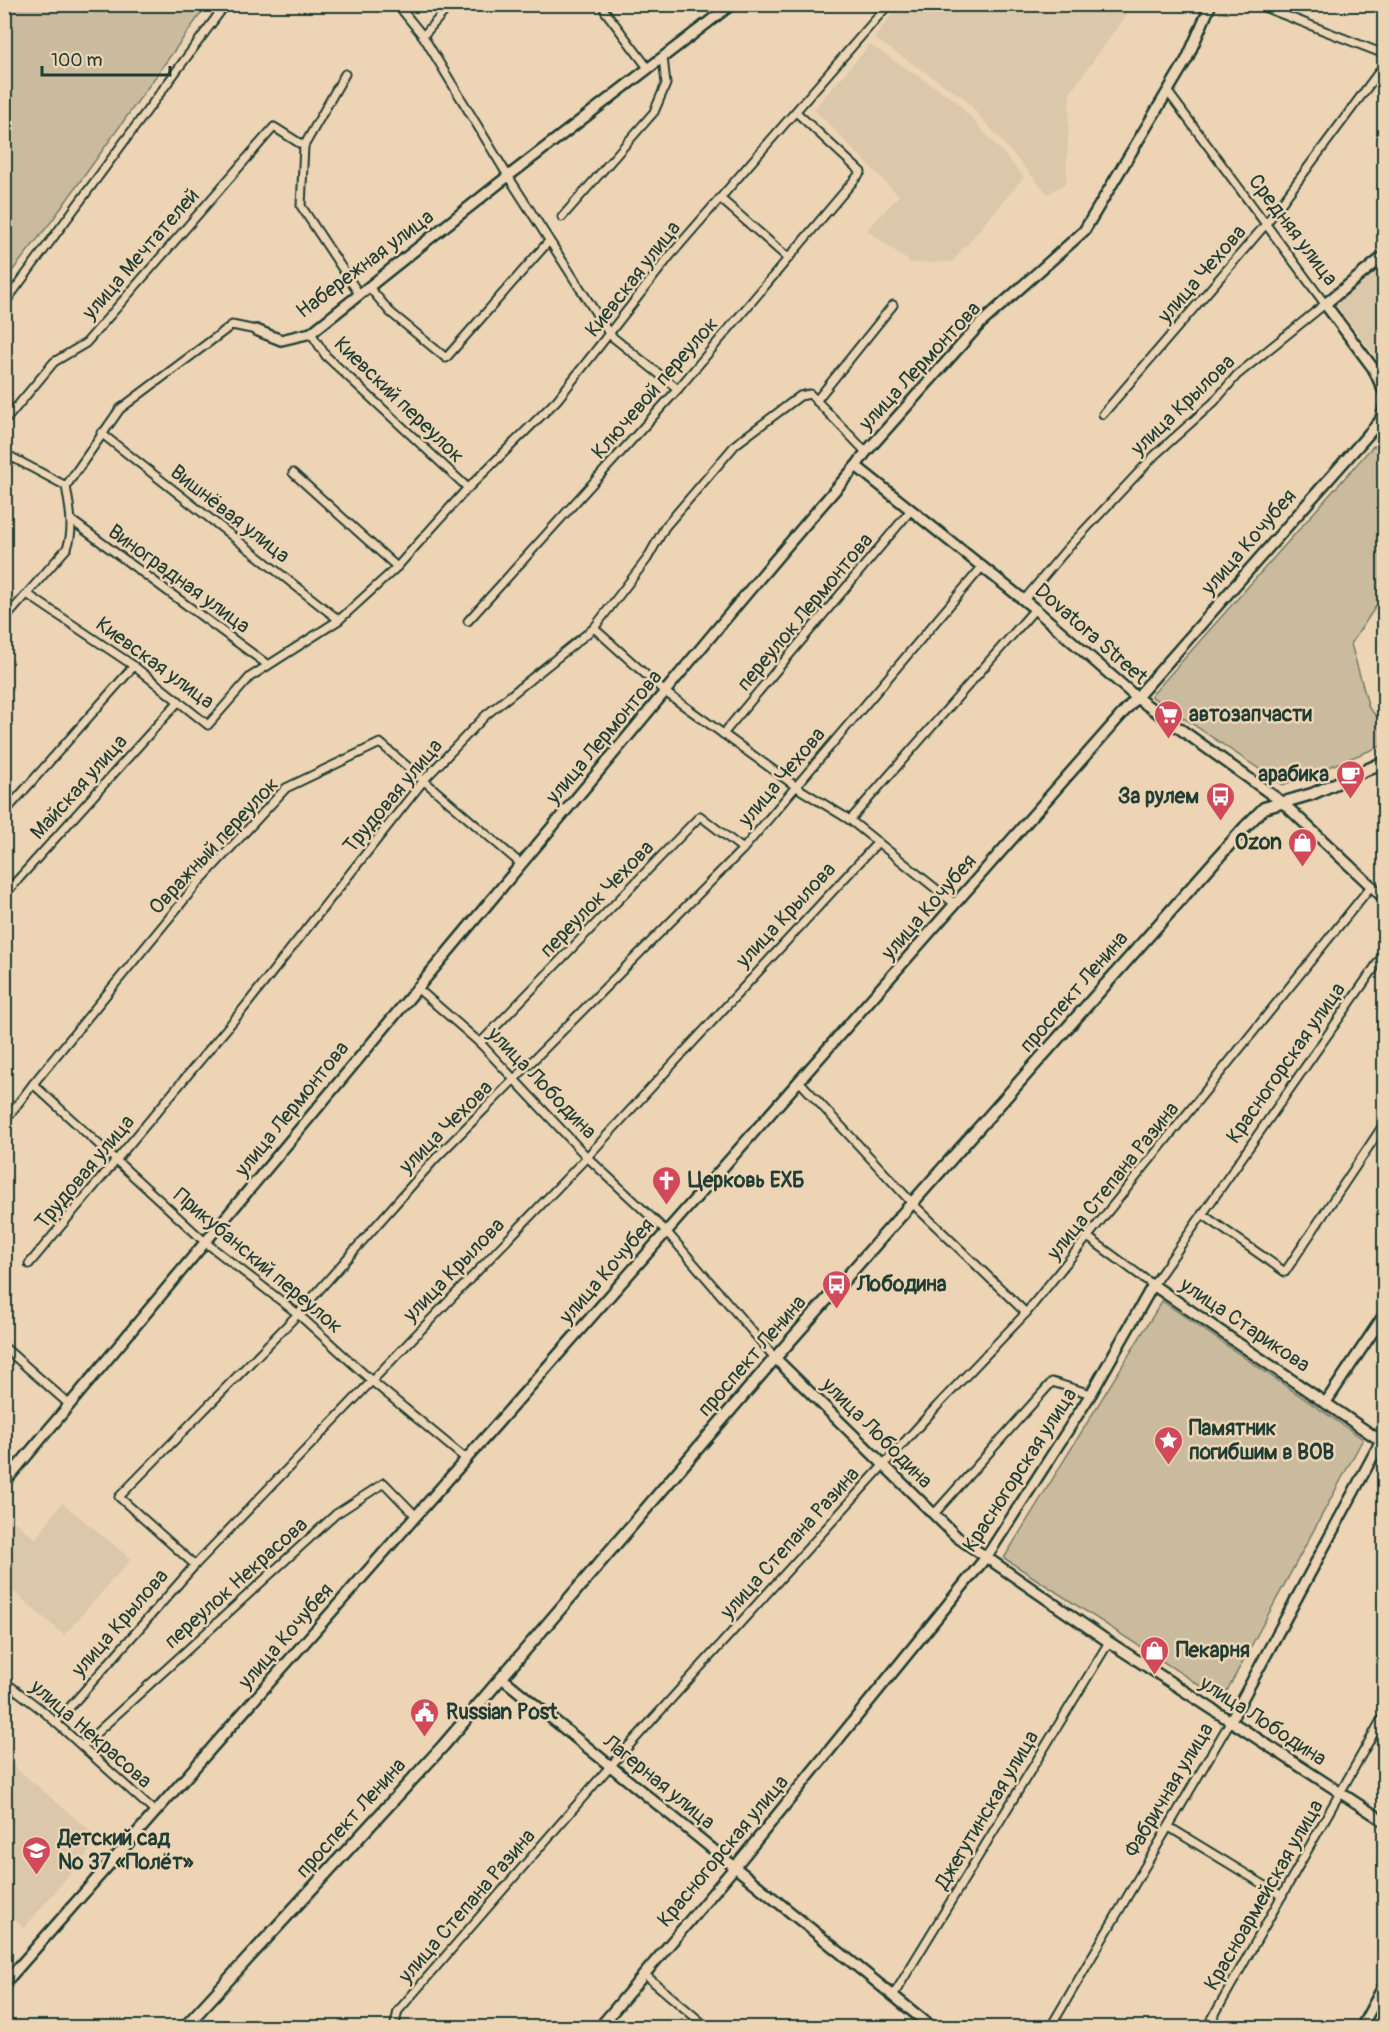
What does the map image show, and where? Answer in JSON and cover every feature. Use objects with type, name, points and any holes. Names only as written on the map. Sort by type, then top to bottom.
[{"type":"main road","name":"проспект Ленина","points":[[184,2028],[502,1678],[775,1358],[1245,827],[1264,807],[1312,794],[1384,762]]},
{"type":"street","points":[[4,304],[226,4]]},
{"type":"street","points":[[397,4],[423,36],[507,177],[610,335],[678,389]]},
{"type":"street","points":[[423,36],[451,4]]},
{"type":"street","name":"Набережная улица","points":[[66,486],[120,409],[232,325],[256,330],[281,340],[310,333],[507,177],[732,4]]},
{"type":"street","name":"Киевская улица","points":[[27,594],[134,666],[208,725],[250,677],[339,620],[397,567],[468,488],[557,400],[669,257],[889,4]]},
{"type":"street","name":"улица Лермонтова","points":[[4,1483],[416,987],[665,692],[751,585],[980,324],[1084,231],[1168,92],[1196,40],[1210,4]]},
{"type":"street","points":[[1256,4],[1384,54]]},
{"type":"street","points":[[605,11],[648,69]]},
{"type":"street","points":[[562,217],[654,112],[666,84],[663,57]]},
{"type":"street","name":"улица Чехова","points":[[1103,414],[1266,224],[1384,65]]},
{"type":"street","points":[[345,74],[304,146],[301,206],[360,294]]},
{"type":"street","name":"Средняя улица","points":[[1168,92],[1373,368],[1384,392]]},
{"type":"street","name":"Ключевой переулок","points":[[468,621],[678,389],[861,172],[796,112]]},
{"type":"street","name":"улица Мечтателей","points":[[4,422],[54,362],[86,343],[274,127],[304,146]]},
{"type":"street","points":[[721,199],[788,258]]},
{"type":"street","points":[[369,287],[390,312],[446,358],[549,241]]},
{"type":"street","name":"улица Крылова","points":[[1024,600],[1066,550],[1155,455],[1214,402],[1237,375],[1384,255]]},
{"type":"street","points":[[866,452],[816,401],[893,305]]},
{"type":"street","name":"Киевский переулок","points":[[310,333],[326,356],[468,488]]},
{"type":"street","name":"Трудовая улица","points":[[29,1264],[244,1008],[424,780],[486,715],[594,628],[647,560],[665,527],[735,444],[800,396],[810,394],[816,401]]},
{"type":"street","name":"улица Кочубея","points":[[4,1984],[1380,421],[1384,408]]},
{"type":"street","name":"Вишнёвая улица","points":[[101,433],[339,620]]},
{"type":"street","points":[[4,453],[66,486],[71,520],[67,548],[4,620]]},
{"type":"street","name":"Dovatora Street","points":[[856,466],[1035,609],[1137,698],[1282,802],[1384,898]]},
{"type":"street","points":[[293,473],[397,567]]},
{"type":"street","name":"переулок Лермонтова","points":[[723,734],[911,510]]},
{"type":"street","name":"Виноградная улица","points":[[71,520],[268,665]]},
{"type":"street","name":"улица Чехова","points":[[195,1565],[119,1497],[298,1314],[435,1159],[743,849],[982,567]]},
{"type":"street","points":[[850,820],[1035,609]]},
{"type":"street","points":[[594,628],[665,692],[796,787],[850,820],[955,904]]},
{"type":"street","points":[[4,813],[134,666]]},
{"type":"street","name":"Майская улица","points":[[4,895],[178,701]]},
{"type":"street","name":"Овражный переулок","points":[[4,1122],[197,884],[286,788],[380,742],[521,864]]},
{"type":"street","name":"переулок Чехова","points":[[480,1043],[700,816],[743,849]]},
{"type":"street","name":"улица Крылова","points":[[56,1723],[195,1565],[587,1157],[878,842]]},
{"type":"street","name":"улица Степана Разина","points":[[394,2028],[398,2011],[611,1766],[884,1465],[1026,1313],[1089,1238],[1372,885]]},
{"type":"street","name":"Красногорская улица","points":[[599,2028],[734,1868],[987,1556],[1091,1394],[1153,1285],[1384,954]]},
{"type":"street","name":"улица Лободина","points":[[416,987],[480,1043],[587,1157],[666,1231],[775,1358],[957,1537],[1109,1642],[1384,1821]]},
{"type":"street","points":[[799,1081],[913,1204],[1026,1313]]},
{"type":"street","name":"Прикубанский переулок","points":[[33,1084],[205,1242],[298,1314],[373,1382],[466,1459]]},
{"type":"street","points":[[1203,1214],[1285,1272],[1384,1124]]},
{"type":"street","name":"улица Старикова","points":[[1089,1238],[1153,1285],[1381,1441]]},
{"type":"street","points":[[1326,1402],[1384,1315]]},
{"type":"street","points":[[4,1347],[70,1405]]},
{"type":"street","points":[[934,1514],[1052,1382],[1091,1394]]},
{"type":"street","name":"Фабричная улица","points":[[1050,2028],[1230,1722],[1381,1441]]},
{"type":"street","name":"переулок Некрасова","points":[[82,1746],[336,1514],[384,1484],[416,1516]]},
{"type":"street","name":"Джегутинская улица","points":[[893,1996],[1109,1642]]},
{"type":"street","name":"Лагерная улица","points":[[502,1678],[933,2028]]},
{"type":"street","name":"улица Некрасова","points":[[4,1681],[56,1723],[155,1812]]},
{"type":"street","name":"Красноармейская улица","points":[[1207,2028],[1342,1793],[1384,1714]]},
{"type":"street","points":[[1168,1827],[1282,1896]]},
{"type":"street","points":[[644,1974],[708,2028]]},
{"type":"street","points":[[1361,2028],[1384,1985]]},
{"type":"shaded area","points":[[5,4],[207,5],[51,222],[5,280]]},
{"type":"shaded area","points":[[900,5],[1133,5],[1070,93],[1066,183],[1048,194],[964,98],[874,38]]},
{"type":"shaded area","points":[[870,45],[955,100],[1024,177],[952,262],[911,263],[867,230],[899,196],[814,109]]},
{"type":"shaded area","points":[[1384,261],[1384,367],[1333,301]]},
{"type":"shaded area","points":[[1373,446],[1384,447],[1384,602],[1378,603],[1351,644],[1369,708],[1384,724],[1384,745],[1283,785],[1151,696]]},
{"type":"shaded area","points":[[1162,1301],[1363,1439],[1222,1700],[1004,1558]]},
{"type":"shaded area","points":[[62,1503],[131,1559],[64,1635],[4,1583],[5,1514],[36,1539]]},
{"type":"shaded area","name":"Детский сад № 37 «Полёт»","points":[[10,1763],[100,1839],[24,1928],[5,1912],[4,1770]]},
{"type":"place","name":"автозапчасти","points":[[1168,740]]},
{"type":"place","name":"арабика","points":[[1350,800]]},
{"type":"place","name":"За рулем","points":[[1220,822]]},
{"type":"place","name":"Ozon","points":[[1303,868]]},
{"type":"place","name":"Церковь ЕХБ","points":[[667,1206]]},
{"type":"place","name":"Лободина","points":[[836,1310]]},
{"type":"place","name":"Памятник погибшим в ВОВ","points":[[1168,1466]]},
{"type":"place","name":"Пекарня","points":[[1155,1676]]},
{"type":"place","name":"Russian Post","points":[[425,1738]]},
{"type":"place","name":"Детский сад № 37 «Полёт»","points":[[37,1876]]}]
